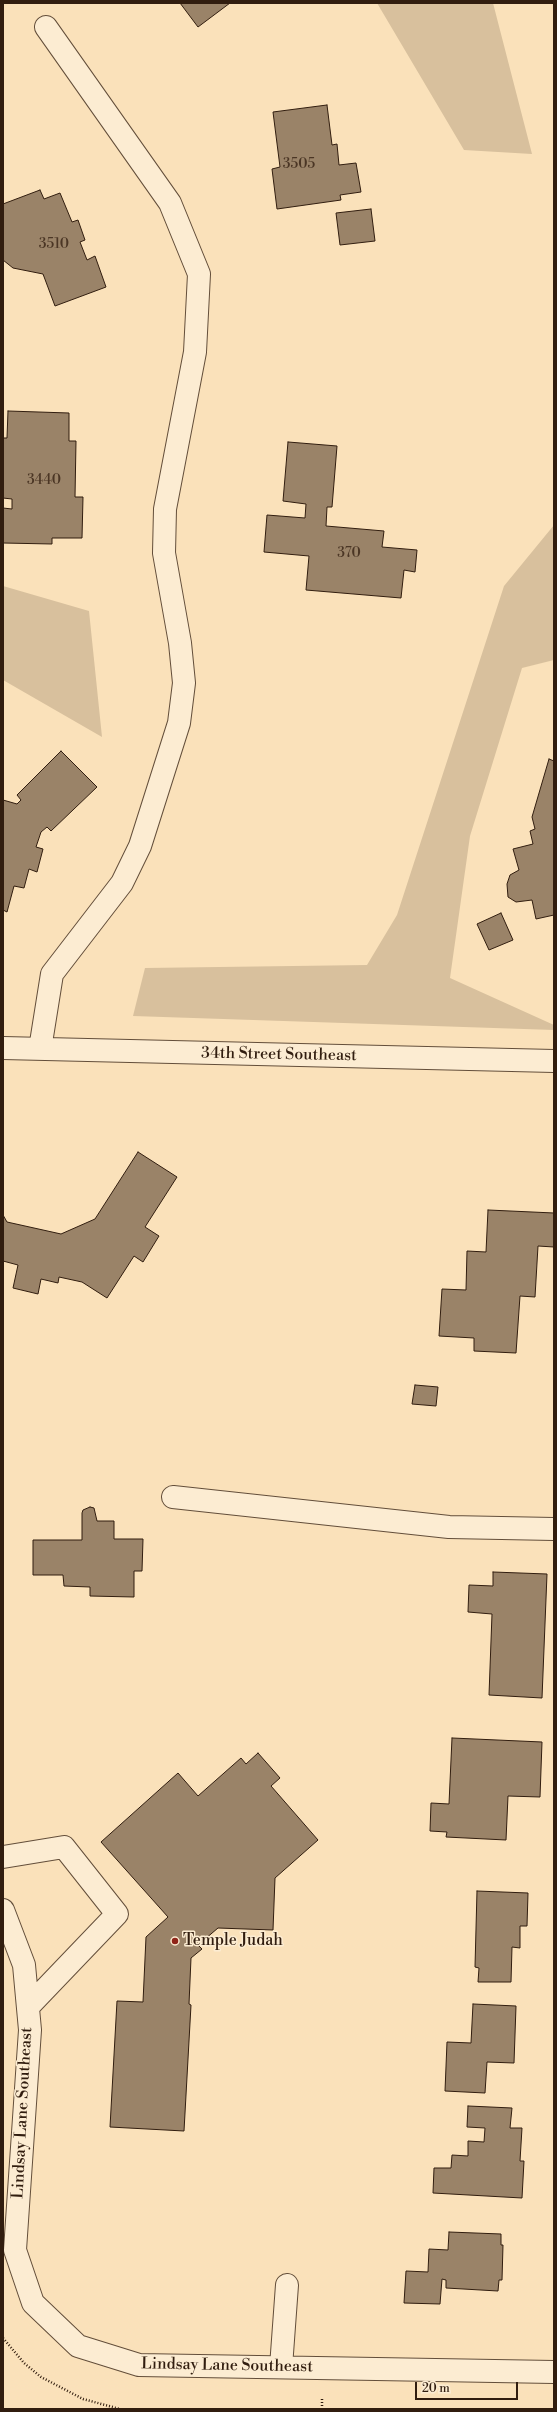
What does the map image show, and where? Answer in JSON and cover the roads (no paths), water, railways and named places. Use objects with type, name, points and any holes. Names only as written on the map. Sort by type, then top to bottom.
[{"type":"street","points":[[40,1049],[52,974],[122,883],[140,846],[179,723],[184,683],[180,643],[164,553],[165,509],[195,352],[199,274],[170,203],[46,27]]},
{"type":"street","name":"34th Street Southeast","points":[[3,1048],[554,1061]]},
{"type":"street","points":[[173,1497],[449,1527],[554,1529]]},
{"type":"street","points":[[3,1857],[64,1847],[117,1914],[28,2007]]},
{"type":"street","name":"Lindsay Lane Southeast","points":[[3,1910],[24,1965],[30,2030],[15,2250],[34,2303],[78,2346],[139,2365],[554,2372]]},
{"type":"street","points":[[281,2367],[287,2285]]},
{"type":"place","name":"Temple Judah","points":[[175,1941]]}]
